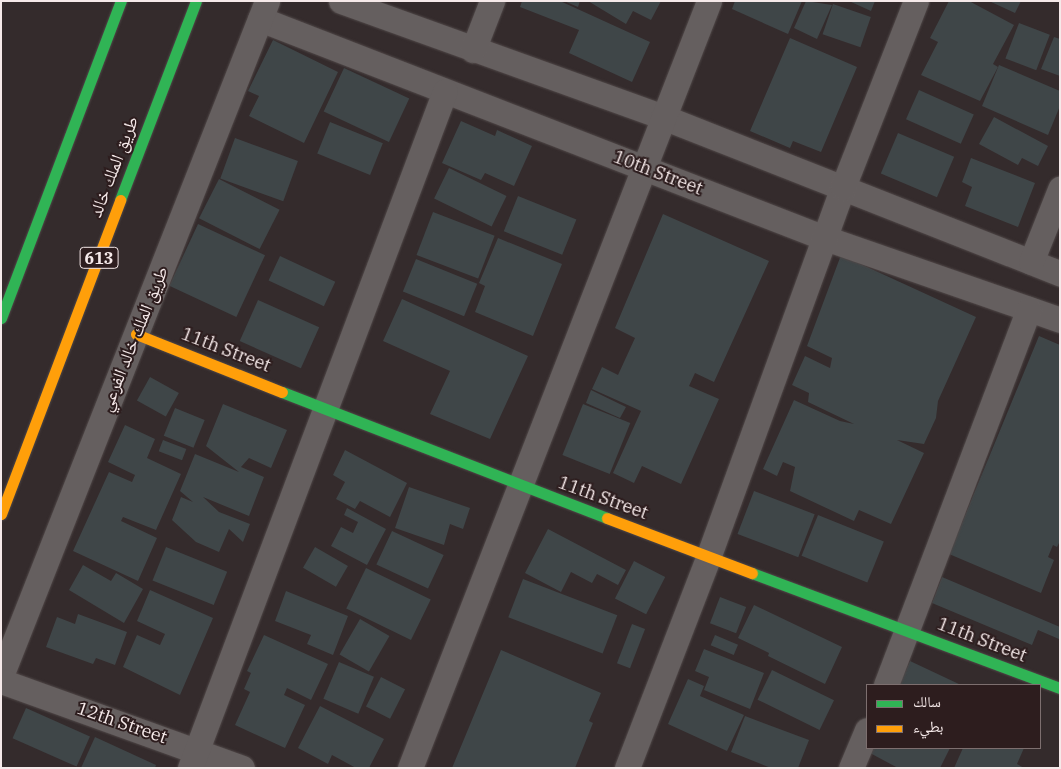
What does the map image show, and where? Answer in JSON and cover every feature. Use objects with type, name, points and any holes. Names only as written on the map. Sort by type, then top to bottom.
[{"type":"main road","points":[[1,318],[121,1]]},
{"type":"main road","name":"طريق الملك خالد","points":[[1,514],[196,1]]},
{"type":"main road","name":"11th Street","points":[[136,334],[519,485],[1060,688]]},
{"type":"street","points":[[341,1],[663,117],[1060,273]]},
{"type":"street","points":[[473,50],[492,1]]},
{"type":"street","points":[[410,768],[709,1]]},
{"type":"street","points":[[627,768],[709,555],[843,187],[916,1]]},
{"type":"street","name":"10th Street","points":[[263,10],[446,91],[825,238],[1060,320]]},
{"type":"street","name":"طريق الملك خالد الفرعي","points":[[1,676],[263,10]]},
{"type":"street","points":[[193,758],[446,91]]},
{"type":"street","points":[[1031,262],[1060,189]]},
{"type":"street","points":[[886,684],[910,631],[1029,309]]},
{"type":"street","name":"12th Street","points":[[1,681],[193,758],[242,768]]},
{"type":"street","points":[[851,768],[866,732]]},
{"type":"building","points":[[522,1],[560,1],[650,42],[632,82],[569,53],[579,30],[520,7]]},
{"type":"building","points":[[564,1],[580,1],[578,7]]},
{"type":"building","points":[[588,1],[661,1],[651,20],[633,11],[626,24]]},
{"type":"building","points":[[735,1],[802,1],[788,34],[732,9]]},
{"type":"building","points":[[806,1],[832,5],[817,39],[794,28]]},
{"type":"building","points":[[849,1],[875,1],[871,11]]},
{"type":"building","points":[[949,1],[969,1],[1014,25],[993,64],[998,67],[980,101],[921,75],[938,42],[930,38]]},
{"type":"building","points":[[989,1],[1021,1],[1015,13]]},
{"type":"building","points":[[833,4],[871,17],[860,47],[823,34]]},
{"type":"building","points":[[1019,23],[1050,35],[1036,70],[1005,58]]},
{"type":"building","points":[[1054,37],[1060,39],[1060,76],[1041,69]]},
{"type":"building","points":[[790,38],[857,67],[821,152],[793,141],[790,148],[750,131]]},
{"type":"building","points":[[273,40],[338,72],[304,143],[249,116],[259,96],[248,91]]},
{"type":"building","points":[[999,65],[1060,91],[1060,106],[1048,135],[982,106]]},
{"type":"building","points":[[344,68],[409,98],[389,142],[324,112]]},
{"type":"building","points":[[919,90],[974,114],[961,144],[906,119]]},
{"type":"building","points":[[994,117],[1048,146],[1038,166],[1022,158],[1018,165],[979,144]]},
{"type":"building","points":[[461,121],[495,136],[497,130],[532,146],[514,186],[485,173],[481,180],[442,163]]},
{"type":"building","points":[[330,122],[383,143],[370,175],[317,154]]},
{"type":"building","points":[[898,133],[954,157],[937,197],[881,174]]},
{"type":"building","points":[[235,138],[298,161],[283,201],[220,178]]},
{"type":"building","points":[[971,158],[1035,183],[1018,227],[965,206],[972,187],[962,182]]},
{"type":"building","points":[[449,168],[507,196],[492,227],[434,199]]},
{"type":"building","points":[[219,179],[280,210],[260,249],[199,218]]},
{"type":"building","points":[[518,196],[576,220],[562,255],[504,231]]},
{"type":"building","points":[[433,212],[495,236],[478,279],[417,255]]},
{"type":"building","points":[[663,214],[769,261],[714,382],[695,373],[689,386],[719,399],[681,484],[642,466],[634,483],[613,473],[641,411],[592,389],[602,367],[618,375],[635,338],[615,328]]},
{"type":"building","points":[[198,224],[265,255],[236,317],[169,286]]},
{"type":"building","points":[[498,238],[562,264],[533,336],[475,312],[485,286],[479,283]]},
{"type":"building","points":[[841,255],[976,317],[938,401],[936,418],[924,444],[897,440],[924,453],[891,524],[859,510],[854,521],[790,491],[795,467],[783,462],[777,476],[763,469],[794,400],[840,421],[854,424],[808,402],[809,393],[792,385],[805,356],[830,368],[832,358],[807,346]]},
{"type":"building","points":[[280,256],[335,282],[324,306],[269,280]]},
{"type":"building","points":[[416,259],[477,284],[464,316],[403,291]]},
{"type":"building","points":[[402,299],[528,356],[490,439],[430,414],[450,371],[383,341]]},
{"type":"building","points":[[258,300],[319,327],[301,368],[240,341]]},
{"type":"building","points":[[1039,336],[1060,345],[1060,541],[1057,547],[1053,545],[1048,557],[1054,560],[1041,593],[949,554]]},
{"type":"building","points":[[150,377],[179,393],[166,417],[137,401]]},
{"type":"building","points":[[591,390],[626,407],[620,418],[586,403]]},
{"type":"building","points":[[223,404],[287,430],[271,468],[249,458],[241,467],[264,477],[249,516],[203,497],[219,512],[250,524],[243,542],[229,529],[219,552],[196,542],[172,520],[181,497],[193,502],[180,491],[195,454],[239,472],[206,446]]},
{"type":"building","points":[[583,404],[630,423],[610,474],[562,455]]},
{"type":"building","points":[[175,408],[205,420],[193,448],[164,436]]},
{"type":"building","points":[[125,425],[155,439],[147,458],[181,474],[156,530],[123,517],[121,521],[157,538],[138,581],[73,551],[109,472],[132,482],[135,475],[108,462]]},
{"type":"building","points":[[163,440],[186,449],[182,460],[159,451]]},
{"type":"building","points":[[345,450],[407,483],[390,517],[360,501],[355,509],[336,499],[345,482],[333,475]]},
{"type":"building","points":[[409,487],[470,508],[463,529],[450,524],[444,545],[395,528]]},
{"type":"building","points":[[754,491],[815,514],[798,557],[738,534]]},
{"type":"building","points":[[347,508],[386,529],[367,565],[331,546],[341,527],[353,533],[358,522],[344,515]]},
{"type":"building","points":[[818,515],[884,542],[867,582],[802,556]]},
{"type":"building","points":[[548,529],[626,570],[618,585],[597,574],[592,583],[571,572],[561,592],[525,573]]},
{"type":"building","points":[[392,531],[444,555],[428,589],[376,565]]},
{"type":"building","points":[[166,547],[227,572],[214,605],[153,580]]},
{"type":"building","points":[[315,547],[348,566],[336,587],[303,568]]},
{"type":"building","points":[[634,561],[665,577],[646,614],[615,598]]},
{"type":"building","points":[[83,565],[111,581],[116,573],[143,589],[124,623],[69,590]]},
{"type":"building","points":[[366,568],[431,600],[411,640],[346,608]]},
{"type":"building","points":[[942,577],[1060,627],[1059,639],[1038,630],[1032,645],[932,603]]},
{"type":"building","points":[[523,579],[617,615],[603,653],[508,617]]},
{"type":"building","points":[[150,590],[213,618],[180,695],[123,667],[137,635],[160,645],[165,634],[137,621]]},
{"type":"building","points":[[286,591],[348,616],[333,655],[307,644],[311,635],[275,621]]},
{"type":"building","points":[[720,597],[746,607],[736,633],[710,623]]},
{"type":"building","points":[[754,605],[842,647],[825,684],[768,656],[769,653],[738,638]]},
{"type":"building","points":[[78,614],[127,632],[115,665],[96,658],[93,664],[46,647],[57,617],[75,624]]},
{"type":"building","points":[[360,619],[389,636],[369,672],[340,655]]},
{"type":"building","points":[[632,624],[645,629],[630,668],[617,663]]},
{"type":"building","points":[[264,635],[328,664],[311,700],[287,688],[284,695],[305,705],[285,748],[235,725],[250,692],[244,689],[251,673],[247,671]]},
{"type":"building","points":[[715,635],[738,645],[734,655],[711,645]]},
{"type":"building","points":[[704,649],[764,673],[750,709],[704,690],[709,677],[695,671]]},
{"type":"building","points":[[501,650],[601,693],[589,721],[593,723],[575,768],[452,768]]},
{"type":"building","points":[[910,661],[959,684],[899,684]]},
{"type":"building","points":[[339,662],[374,677],[358,714],[323,699]]},
{"type":"building","points":[[772,670],[834,700],[820,730],[758,700]]},
{"type":"building","points":[[381,677],[405,689],[390,719],[366,706]]},
{"type":"building","points":[[688,679],[704,686],[700,696],[744,715],[727,751],[668,724]]},
{"type":"building","points":[[320,706],[384,739],[369,768],[356,768],[332,755],[328,764],[298,748]]},
{"type":"building","points":[[26,708],[90,736],[77,767],[13,738]]},
{"type":"building","points":[[745,716],[809,740],[798,768],[771,768],[731,752]]},
{"type":"building","points":[[95,737],[156,765],[155,768],[81,768]]},
{"type":"building","points":[[872,749],[950,749],[940,768],[898,768],[870,753]]},
{"type":"building","points":[[963,749],[1024,749],[1017,764],[1024,768],[954,768]]},
{"type":"traffic: fast","points":[[1,318],[121,1]]},
{"type":"traffic: fast","points":[[120,200],[196,1]]},
{"type":"traffic: fast","points":[[282,392],[607,518]]},
{"type":"traffic: fast","points":[[752,573],[1060,688]]},
{"type":"traffic: slow","points":[[1,514],[120,200]]},
{"type":"traffic: slow","points":[[136,334],[282,392]]},
{"type":"traffic: slow","points":[[607,518],[752,573]]}]
